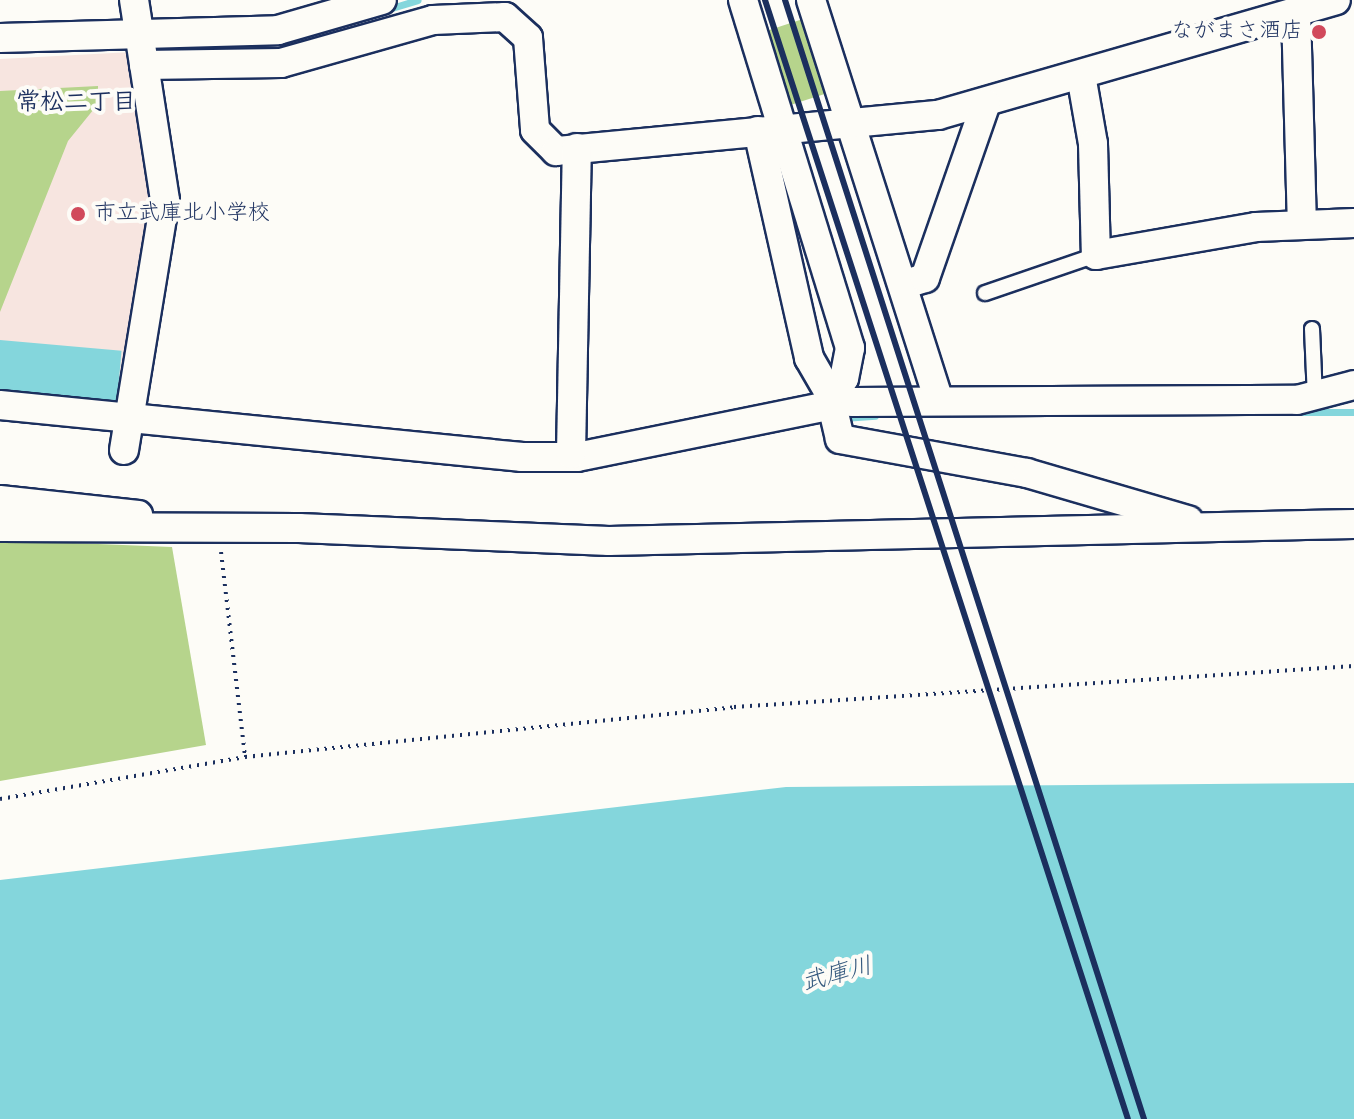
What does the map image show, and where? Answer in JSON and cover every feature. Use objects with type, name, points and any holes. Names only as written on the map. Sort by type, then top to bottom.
[{"type":"street","points":[[124,450],[164,240],[165,200],[134,0]]},
{"type":"street","points":[[0,38],[139,30],[278,30],[382,0]]},
{"type":"street","points":[[743,0],[771,131],[809,358],[845,441],[1027,473],[1216,529]]},
{"type":"street","points":[[811,0],[939,400]]},
{"type":"street","points":[[144,65],[281,63],[433,20],[505,17],[528,38],[535,130],[556,151],[853,124],[986,103],[1081,75],[1249,12],[1296,12],[1336,0]]},
{"type":"street","points":[[1296,12],[1302,224]]},
{"type":"street","points":[[1081,75],[1093,144],[1096,255],[1302,224],[1354,223]]},
{"type":"street","points":[[903,285],[925,278],[986,103]]},
{"type":"street","points":[[771,131],[850,348],[844,378],[830,409]]},
{"type":"street","points":[[571,454],[577,148]]},
{"type":"street","points":[[0,405],[495,455],[571,454],[830,409],[852,402],[1315,398],[1354,385]]},
{"type":"street","points":[[0,500],[218,530]]},
{"type":"street","points":[[0,527],[609,541],[1354,524]]},
{"type":"lane","points":[[985,293],[1096,255]]},
{"type":"lane","points":[[1312,329],[1315,398]]},
{"type":"path","points":[[218,530],[245,757]]},
{"type":"path","points":[[0,799],[245,757],[734,707],[1354,666]]},
{"type":"shaded area","name":"市立武庫北小学校","points":[[132,52],[162,233],[126,411],[0,403],[0,59]]},
{"type":"green space","points":[[806,18],[830,92],[791,105],[767,31]]},
{"type":"green space","points":[[98,86],[98,104],[68,141],[0,312],[0,91]]},
{"type":"green space","points":[[0,540],[172,547],[206,745],[0,781]]},
{"type":"water","points":[[0,340],[122,351],[117,406],[0,396]]},
{"type":"water","name":"武庫川","points":[[1354,783],[1354,1119],[0,1119],[0,880],[786,787]]},
{"type":"waterway","points":[[385,10],[418,0]]},
{"type":"waterway","points":[[1299,412],[1354,412]]},
{"type":"waterway","points":[[843,418],[875,416]]},
{"type":"railway","points":[[765,0],[1128,1119]]},
{"type":"railway","points":[[785,0],[1144,1119]]},
{"type":"place","name":"ながまさ酒店","points":[[1319,32]]},
{"type":"place","name":"市立武庫北小学校","points":[[78,214]]},
{"type":"district","name":"常松二丁目","points":[[76,103]]}]
